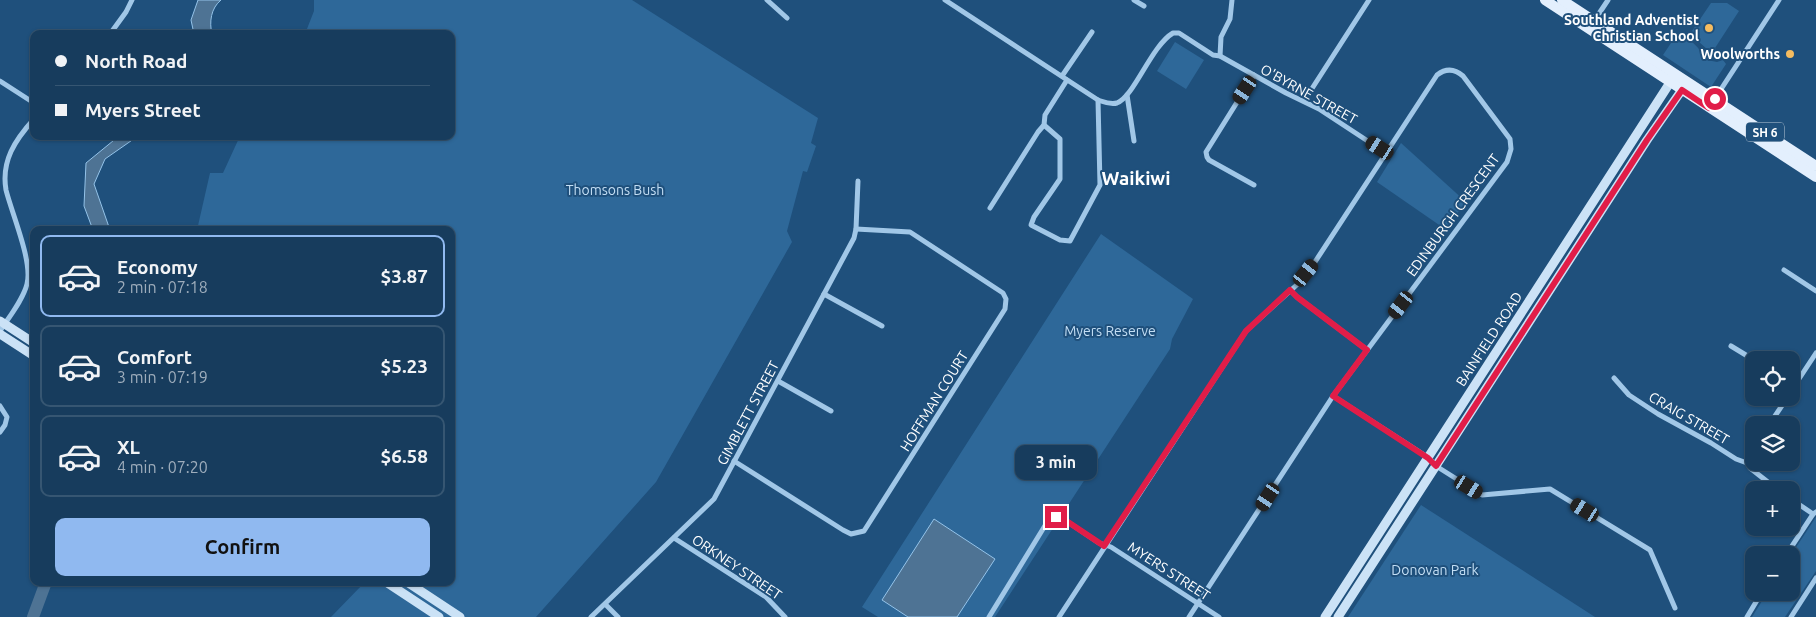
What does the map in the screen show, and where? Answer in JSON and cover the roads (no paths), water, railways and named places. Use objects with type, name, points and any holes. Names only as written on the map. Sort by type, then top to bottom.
[{"type":"main road","name":"SH 6","points":[[1545,0],[1591,25],[1673,78],[1816,177]]},
{"type":"main road","name":"SH 6","points":[[1562,0],[1591,25]]},
{"type":"main road","name":"BAINFIELD ROAD","points":[[1325,617],[1673,78]]},
{"type":"main road","name":"BAINFIELD ROAD","points":[[1338,617],[1600,212],[1685,86]]},
{"type":"main road","name":"SH 6","points":[[1712,104],[1816,166]]},
{"type":"main road","points":[[1646,119],[1657,126]]},
{"type":"main road","points":[[1591,206],[1600,212]]},
{"type":"main road","points":[[1,327],[30,341]]},
{"type":"main road","points":[[1,327],[30,352]]},
{"type":"main road","points":[[1492,360],[1501,365]]},
{"type":"main road","points":[[1362,560],[1371,566]]},
{"type":"main road","points":[[392,586],[439,617]]},
{"type":"main road","points":[[413,586],[460,617]]},
{"type":"street","points":[[113,30],[132,0]]},
{"type":"street","points":[[767,0],[787,18]]},
{"type":"street","points":[[944,0],[1098,100],[1112,104],[1127,95]]},
{"type":"street","points":[[1134,0],[1144,6]]},
{"type":"street","points":[[1220,56],[1221,37],[1230,19],[1232,0]]},
{"type":"street","points":[[1304,101],[1369,0]]},
{"type":"street","points":[[1591,25],[1608,0]]},
{"type":"street","points":[[1712,104],[1780,0]]},
{"type":"street","points":[[990,208],[1044,125],[1045,115],[1092,32]]},
{"type":"street","name":"O'BYRNE STREET","points":[[1127,95],[1162,41],[1173,33],[1179,33],[1213,55],[1220,56],[1254,76],[1319,109],[1386,153]]},
{"type":"street","name":"EDINBURGH CRESCENT","points":[[1059,617],[1246,331],[1300,282],[1313,265],[1432,82],[1446,70],[1456,72],[1463,76],[1510,138],[1511,143],[1507,162],[1367,350]]},
{"type":"street","points":[[1254,76],[1206,152],[1206,157],[1209,160],[1254,186]]},
{"type":"street","points":[[0,81],[30,100]]},
{"type":"street","points":[[1127,95],[1134,141]]},
{"type":"street","points":[[1044,125],[1060,138],[1060,179],[1034,217],[1031,225],[1060,240],[1070,241],[1100,185],[1098,100]]},
{"type":"street","points":[[1,327],[24,291],[28,277],[24,253],[2,182],[13,145],[30,124]]},
{"type":"street","name":"GIMBLETT STREET","points":[[592,617],[710,503],[778,381],[850,245],[856,229],[858,181]]},
{"type":"street","name":"HOFFMAN COURT","points":[[734,461],[843,530],[851,534],[864,531],[1005,309],[1006,299],[999,290],[910,232],[856,229]]},
{"type":"street","points":[[1784,270],[1816,291]]},
{"type":"street","points":[[1189,617],[1333,396],[1367,350],[1290,290]]},
{"type":"street","points":[[824,294],[882,326]]},
{"type":"street","points":[[1731,346],[1745,355]]},
{"type":"street","points":[[1800,376],[1816,353]]},
{"type":"street","name":"CRAIG STREET","points":[[1614,378],[1629,395],[1658,414],[1736,459],[1745,462]]},
{"type":"street","points":[[778,381],[831,411]]},
{"type":"street","points":[[1333,396],[1428,458],[1436,466],[1482,494],[1550,490],[1650,550],[1675,608]]},
{"type":"street","points":[[0,406],[7,417],[5,425],[0,432]]},
{"type":"street","name":"CRAIG STREET","points":[[1754,471],[1767,481]]},
{"type":"street","points":[[1792,546],[1814,513],[1800,504]]},
{"type":"street","name":"MYERS STREET","points":[[989,617],[1051,519],[1056,517],[1062,518],[1104,546],[1111,547],[1219,617]]},
{"type":"street","name":"ORKNEY STREET","points":[[674,538],[766,597],[785,617]]},
{"type":"street","points":[[1791,617],[1816,578]]},
{"type":"street","points":[[1747,617],[1757,601]]},
{"type":"street","points":[[606,605],[618,617]]},
{"type":"waterway","points":[[33,617],[45,586]]},
{"type":"place","name":"Southland Adventist Christian School","points":[[1709,28]]},
{"type":"place","name":"Woolworths","points":[[1790,54]]},
{"type":"district","name":"Waikiwi","points":[[1136,178]]},
{"type":"park label","name":"Thomsons Bush","points":[[615,190]]},
{"type":"park label","name":"Myers Reserve","points":[[1110,331]]},
{"type":"park label","name":"Donovan Park","points":[[1435,570]]}]
